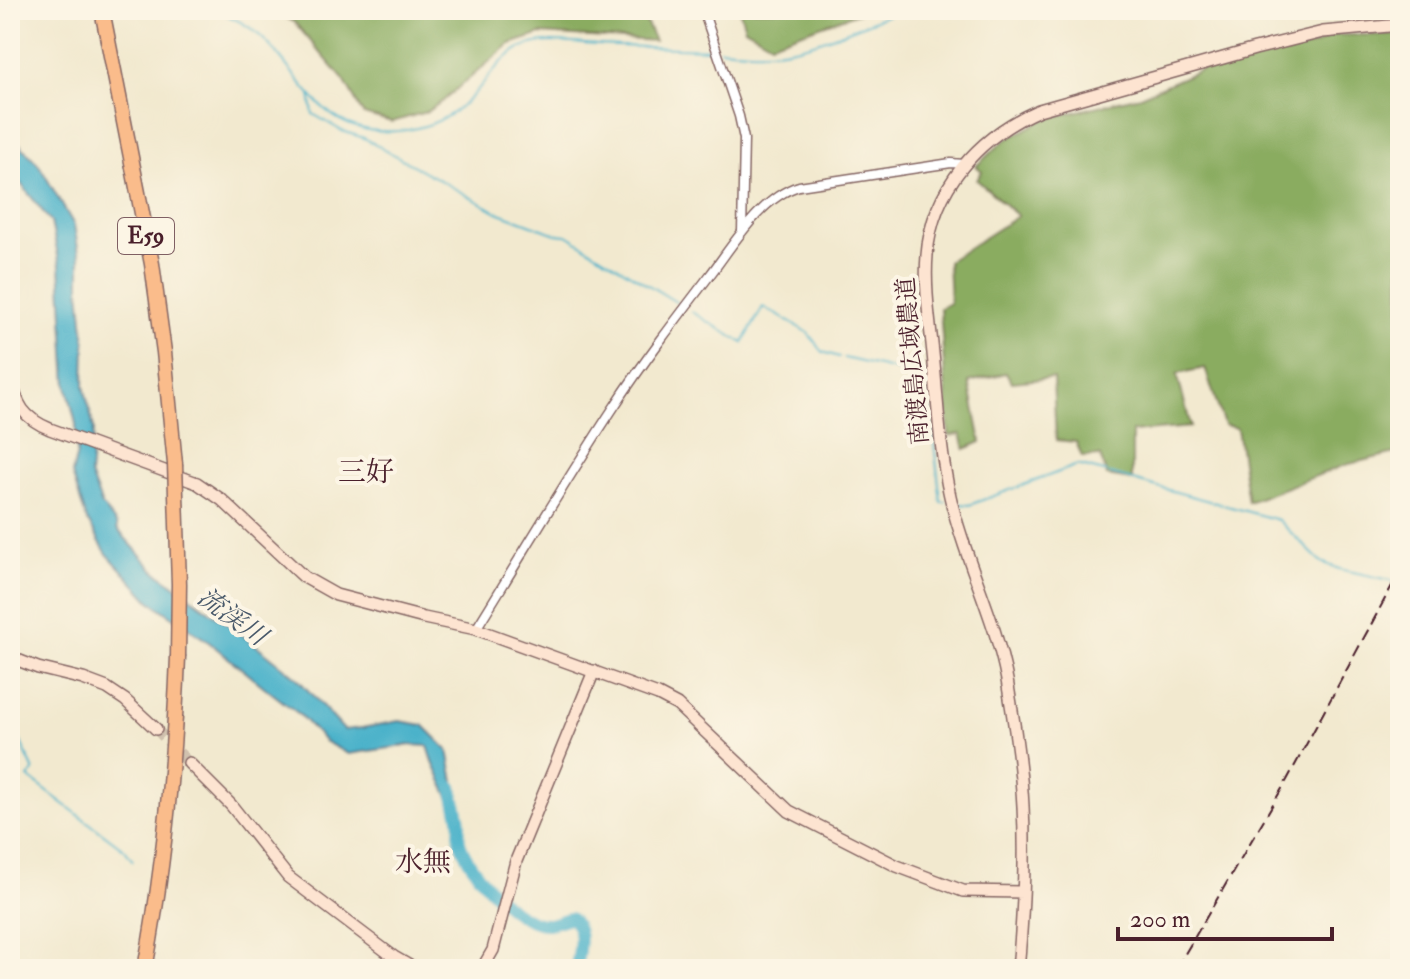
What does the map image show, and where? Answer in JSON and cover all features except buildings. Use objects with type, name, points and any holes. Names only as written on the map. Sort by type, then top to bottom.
[{"type":"highway","name":"E59","points":[[102,10],[152,264],[175,464],[179,584],[171,779],[145,969]]},
{"type":"street","points":[[703,10],[744,139],[742,233]]},
{"type":"street","name":"南渡島広域農道","points":[[1018,969],[1023,892],[1023,805],[1007,681],[990,616],[950,496],[941,442],[927,294],[927,255],[930,234],[944,195],[964,164],[998,133],[1018,119],[1039,110],[1310,36],[1400,25]]},
{"type":"street","points":[[476,629],[614,407],[666,331],[766,205],[791,189],[811,184],[951,163],[964,164]]},
{"type":"street","points":[[10,378],[22,411],[31,420],[169,472],[207,490],[222,500],[304,577],[336,595],[476,629],[658,695],[677,705],[789,811],[806,821],[897,866],[963,891],[1023,892]]},
{"type":"street","points":[[10,657],[107,688],[156,729]]},
{"type":"street","points":[[482,969],[493,950],[511,877],[530,825],[594,671]]},
{"type":"street","points":[[189,763],[231,805],[288,877],[394,957],[415,969]]},
{"type":"green space","points":[[274,10],[630,10],[632,15],[643,16],[655,41],[541,34],[510,44],[426,112],[392,122],[363,114],[344,80],[295,23]]},
{"type":"green space","points":[[736,10],[866,10],[771,43],[745,28],[740,12]]},
{"type":"green space","points":[[1336,35],[1400,35],[1400,452],[1345,465],[1248,502],[1237,428],[1224,425],[1205,368],[1177,374],[1191,427],[1132,432],[1132,480],[1107,476],[1100,456],[1082,457],[1076,442],[1056,440],[1053,378],[1012,382],[1006,373],[969,382],[981,442],[965,449],[961,434],[949,436],[940,308],[950,303],[948,261],[1018,216],[977,180],[982,171],[976,166],[1005,140],[1045,119],[1140,96],[1219,62],[1247,55],[1285,54]]},
{"type":"water","points":[[10,134],[39,165],[74,225],[80,259],[84,386],[94,429],[90,475],[102,505],[117,529],[155,571],[296,677],[344,730],[399,721],[423,725],[448,750],[458,802],[450,799],[428,746],[411,745],[348,754],[324,741],[299,714],[210,643],[150,601],[107,554],[87,520],[72,474],[77,453],[76,424],[67,386],[60,265],[51,222],[10,170]]},
{"type":"waterway","points":[[216,10],[253,30],[334,117],[362,129],[377,131],[408,130],[451,114],[471,98],[507,57],[525,46],[541,42],[714,49]]},
{"type":"waterway","points":[[720,49],[767,51],[811,44],[900,10]]},
{"type":"waterway","points":[[310,94],[313,114],[342,131],[364,138],[497,212],[556,234],[567,235],[676,302]]},
{"type":"waterway","points":[[692,312],[743,343],[763,307],[807,332],[823,352],[839,357]]},
{"type":"waterway","points":[[844,358],[926,377],[941,502],[945,502]]},
{"type":"waterway","points":[[961,504],[969,505],[1078,465],[1278,520],[1321,562],[1400,585]]},
{"type":"waterway","points":[[10,719],[34,771],[28,777],[125,850],[133,861]]},
{"type":"waterway","name":"流渓川","points":[[452,787],[460,820],[460,842],[473,867],[507,906],[534,922],[547,924],[570,918],[578,928],[580,941],[576,969]]},
{"type":"waterway","points":[[159,966],[169,969]]},
{"type":"waterway","name":"流渓川","points":[[925,969],[937,969]]},
{"type":"tunnel","points":[[156,729],[189,763]]},
{"type":"railway","points":[[1176,969],[1287,780],[1400,571]]},
{"type":"district","name":"三好","points":[[366,472]]},
{"type":"district","name":"水無","points":[[423,862]]}]
